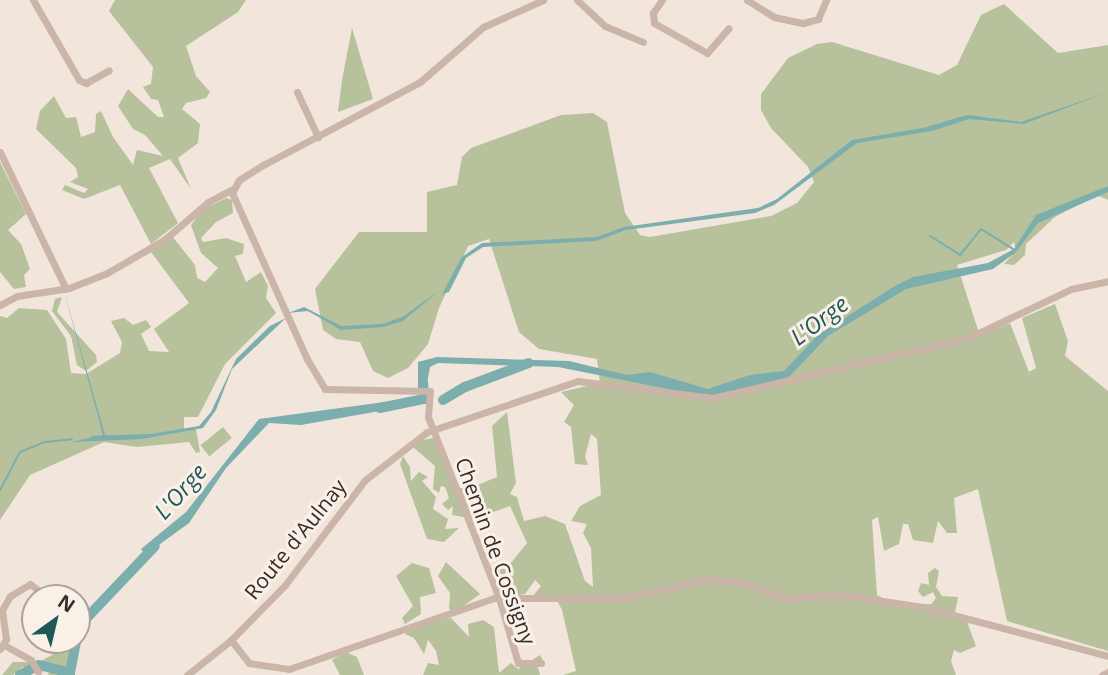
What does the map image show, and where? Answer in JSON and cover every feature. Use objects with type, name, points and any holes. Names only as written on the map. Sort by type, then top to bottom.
[{"type":"street","points":[[33,0],[79,80],[86,83],[109,70]]},
{"type":"street","points":[[0,305],[25,293],[66,289],[136,257],[208,202],[233,189],[239,180],[420,82],[483,27],[543,0]]},
{"type":"street","points":[[577,0],[605,26],[643,42]]},
{"type":"street","points":[[662,0],[653,13],[654,23],[707,53],[729,28]]},
{"type":"street","points":[[747,0],[774,17],[803,23],[818,19],[826,0]]},
{"type":"street","points":[[297,92],[318,137]]},
{"type":"street","points":[[0,152],[66,289]]},
{"type":"street","name":"Chemin de Cossigny","points":[[233,189],[287,316],[325,388],[426,394],[434,430],[499,598],[518,663],[541,663]]},
{"type":"street","name":"Route d'Aulnay","points":[[187,675],[231,640],[302,564],[365,480],[434,430],[578,381],[713,398],[968,338],[1071,289],[1108,281]]},
{"type":"street","points":[[250,663],[295,668],[499,598],[627,598],[697,580],[727,581],[789,599],[836,594],[923,607],[1108,656]]},
{"type":"street","points":[[21,589],[10,596],[2,610],[2,647],[34,663],[38,672]]},
{"type":"street","points":[[231,640],[258,675]]},
{"type":"street","points":[[1102,675],[1108,673]]},
{"type":"green space","points":[[115,0],[246,0],[238,12],[186,46],[196,76],[210,92],[206,98],[186,103],[182,109],[200,124],[198,143],[178,158],[191,189],[170,159],[149,168],[178,223],[151,244],[120,185],[84,199],[62,190],[65,185],[84,193],[88,189],[70,182],[78,177],[76,168],[36,129],[40,111],[54,96],[66,118],[76,117],[81,137],[95,132],[96,114],[101,111],[113,137],[133,165],[137,150],[163,156],[145,135],[133,129],[118,106],[128,89],[158,117],[164,117],[158,100],[151,99],[143,87],[151,84],[153,67],[109,11]]},
{"type":"green space","points":[[1004,4],[1058,53],[1108,45],[1108,200],[1096,195],[1055,217],[1026,244],[1025,255],[1014,265],[1004,264],[1016,251],[1014,242],[1006,250],[957,265],[980,336],[1010,323],[1029,372],[1036,368],[1022,318],[1055,304],[1068,341],[1065,356],[1108,391],[1108,651],[1007,621],[978,489],[954,498],[957,533],[947,533],[938,521],[933,543],[913,540],[908,524],[903,524],[899,544],[884,551],[878,517],[872,520],[877,595],[894,604],[931,604],[936,598],[933,592],[923,597],[918,591],[921,583],[929,585],[928,573],[935,568],[939,571],[936,587],[942,596],[958,597],[955,613],[967,622],[976,646],[960,653],[954,650],[951,661],[956,675],[563,675],[576,671],[562,610],[555,597],[533,596],[541,586],[535,580],[525,594],[510,596],[508,589],[517,587],[508,580],[496,582],[493,567],[506,569],[527,543],[510,506],[474,519],[452,515],[453,506],[448,510],[442,504],[449,498],[445,487],[441,486],[439,493],[433,489],[435,466],[413,447],[417,441],[434,438],[459,488],[473,487],[497,477],[492,426],[507,412],[516,483],[510,494],[517,497],[524,521],[545,516],[565,524],[585,581],[593,587],[591,548],[583,533],[587,524],[571,521],[580,506],[601,495],[597,439],[591,434],[585,456],[588,465],[575,464],[571,427],[564,422],[574,405],[561,392],[600,383],[597,359],[539,349],[519,332],[489,239],[468,246],[439,308],[428,344],[408,368],[388,378],[373,371],[360,342],[336,339],[323,330],[315,289],[359,232],[427,232],[427,192],[457,185],[462,157],[471,148],[561,115],[593,113],[607,122],[625,213],[640,235],[650,237],[771,216],[797,203],[814,182],[808,167],[771,128],[761,110],[761,94],[788,58],[817,44],[832,42],[939,75],[957,65],[981,15]]},
{"type":"green space","points":[[352,28],[373,99],[338,112],[342,80]]},
{"type":"green space","points":[[0,162],[26,214],[8,230],[21,244],[30,269],[24,275],[26,287],[14,289],[0,272]]},
{"type":"green space","points":[[226,198],[232,200],[233,213],[216,222],[201,238],[203,242],[226,238],[244,244],[243,254],[235,256],[246,282],[261,272],[268,286],[266,298],[276,313],[225,364],[198,417],[184,417],[184,429],[196,429],[200,452],[196,453],[189,442],[137,447],[104,442],[30,475],[0,520],[0,316],[7,318],[19,308],[47,310],[66,339],[71,373],[86,374],[120,353],[122,342],[111,321],[124,318],[133,325],[146,320],[151,327],[141,334],[149,351],[169,352],[154,329],[189,303],[151,252],[172,236],[195,265],[197,278],[205,282],[218,268],[201,253],[191,225],[202,210]]},
{"type":"green space","points":[[62,297],[57,312],[96,355],[97,362],[86,371],[77,365],[71,336],[52,311],[55,299]]},
{"type":"green space","points":[[223,427],[232,438],[209,456],[200,445]]},
{"type":"green space","points":[[403,456],[410,467],[411,481],[419,472],[428,477],[422,481],[436,497],[433,509],[448,519],[445,529],[459,528],[444,542],[427,539],[400,464]]},
{"type":"green space","points":[[446,562],[480,594],[455,612],[449,609],[450,593],[438,576]]},
{"type":"green space","points":[[412,563],[429,568],[436,593],[420,597],[421,614],[405,624],[402,618],[413,606],[396,576]]},
{"type":"green space","points":[[451,618],[469,637],[468,624],[483,620],[494,627],[499,673],[511,663],[518,669],[540,655],[545,664],[538,667],[540,675],[423,675],[428,663],[439,665],[436,651],[428,640],[424,654],[414,638],[405,634],[415,625]]},
{"type":"green space","points":[[346,652],[357,657],[364,675],[340,675],[332,660]]},
{"type":"green space","points":[[54,654],[72,654],[73,675],[48,675],[51,665],[42,672],[22,667],[13,675],[2,675],[13,662],[39,662]]},
{"type":"water","points":[[1108,92],[1024,124],[969,119],[932,131],[857,143],[774,205],[755,213],[626,230],[596,241],[483,247],[466,258],[449,292],[442,294],[462,257],[482,243],[597,237],[624,227],[758,208],[777,199],[852,140],[923,128],[967,115],[1021,122]]},
{"type":"water","points":[[1108,186],[1108,192],[1038,223],[1015,253],[993,269],[906,289],[828,336],[789,377],[708,397],[558,367],[438,363],[430,367],[426,389],[418,389],[418,362],[437,357],[569,361],[627,375],[650,372],[708,389],[750,375],[784,371],[818,335],[895,286],[913,277],[988,263],[1014,249],[1036,215]]},
{"type":"water","points":[[440,290],[403,321],[383,327],[341,330],[308,311],[288,313],[304,307],[341,326],[383,324],[404,316]]},
{"type":"water","points":[[64,291],[105,435],[145,435],[199,426],[211,412],[236,359],[270,326],[286,318],[232,369],[216,410],[203,428],[142,439],[71,442],[103,435]]},
{"type":"water","points":[[392,401],[391,409],[301,425],[269,423],[226,468],[189,523],[145,555],[141,549],[186,512],[259,419]]},
{"type":"waterway","points":[[930,236],[960,255],[981,229],[1013,249]]},
{"type":"waterway","name":"L'Orge","points":[[443,400],[465,387],[529,363]]},
{"type":"waterway","name":"L'Orge","points":[[380,408],[424,399],[423,382]]},
{"type":"waterway","points":[[92,437],[148,435]]},
{"type":"waterway","points":[[0,490],[20,452],[45,442],[72,439]]},
{"type":"waterway","name":"L'Orge","points":[[20,675],[39,665],[70,673],[79,626],[155,546]]}]
